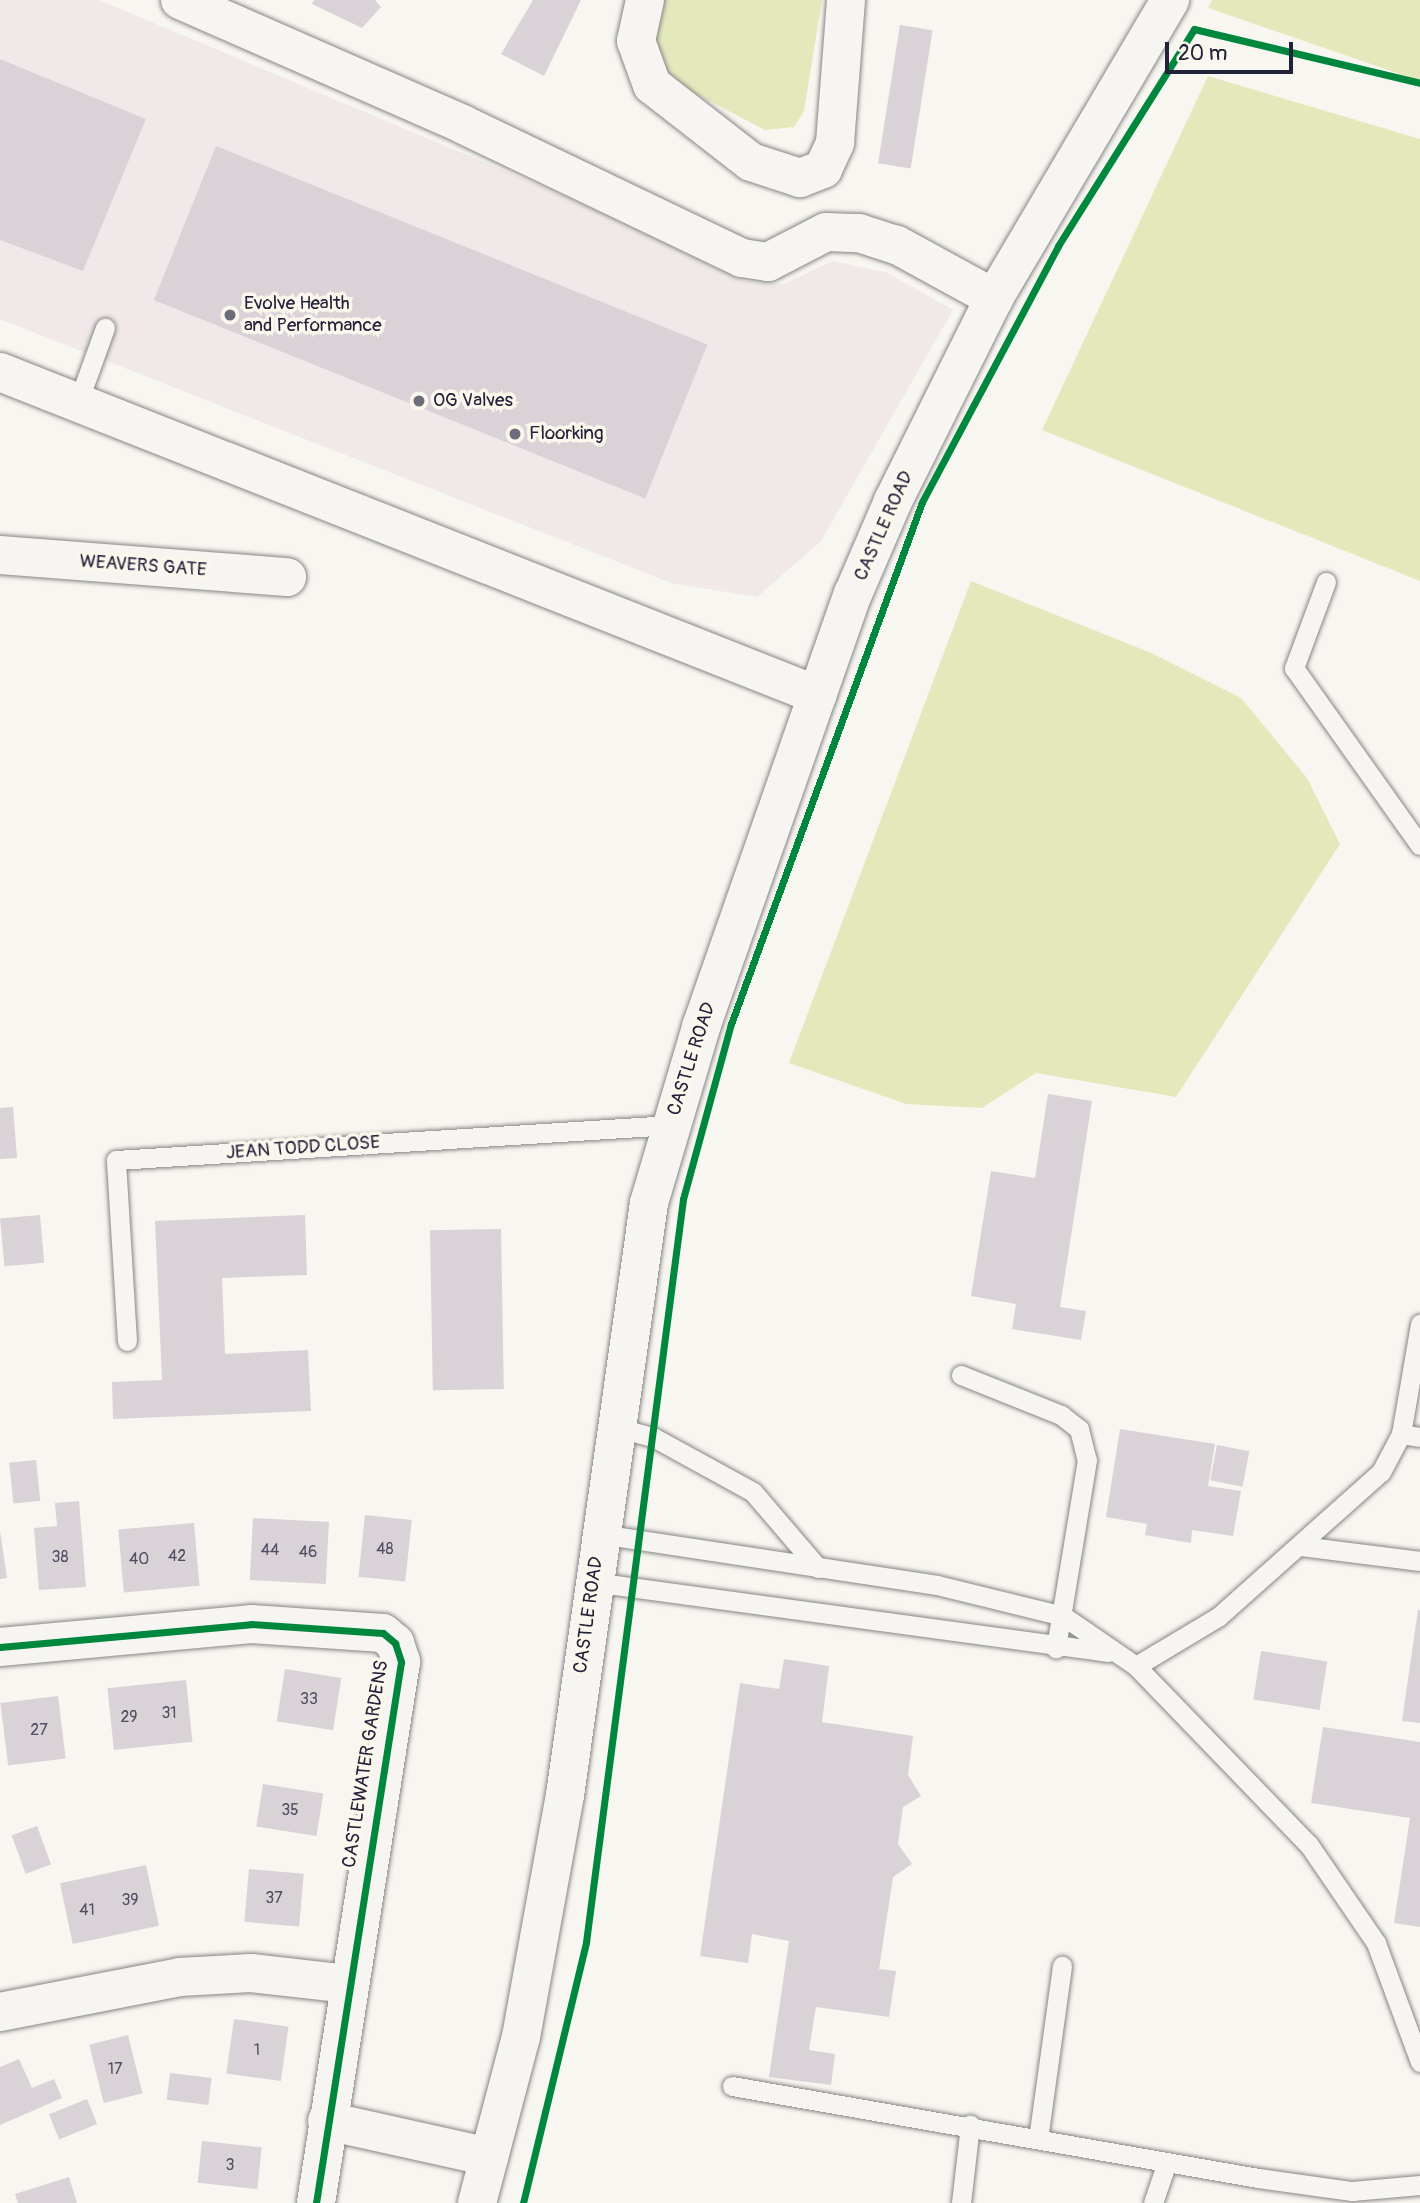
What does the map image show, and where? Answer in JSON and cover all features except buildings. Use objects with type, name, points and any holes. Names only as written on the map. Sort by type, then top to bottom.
[{"type":"street","points":[[180,0],[462,124],[742,258],[776,261],[815,236],[837,230],[874,236],[994,298]]},
{"type":"street","points":[[645,0],[636,41],[652,85],[751,162],[800,178],[823,169],[835,144],[846,0]]},
{"type":"street","name":"CASTLE ROAD","points":[[477,2203],[520,2036],[565,1796],[635,1280],[671,1125],[817,695],[893,501],[994,298],[1170,0]]},
{"type":"street","points":[[800,178],[815,236]]},
{"type":"street","points":[[0,372],[817,695]]},
{"type":"street","name":"WEAVERS GATE","points":[[0,555],[287,577]]},
{"type":"street","name":"CASTLEWATER GARDENS","points":[[0,1647],[251,1624],[383,1633],[396,1643],[401,1662],[347,1984],[316,2203]]},
{"type":"street","points":[[0,2012],[180,1977],[251,1973],[347,1984]]},
{"type":"street","points":[[327,2121],[489,2157]]},
{"type":"lane","points":[[78,402],[104,328]]},
{"type":"lane","points":[[1326,582],[1294,668],[1420,845]]},
{"type":"lane","name":"JEAN TODD CLOSE","points":[[127,1341],[116,1160],[671,1125]]},
{"type":"lane","points":[[1136,1666],[1218,1617],[1301,1546],[1381,1472],[1411,1436],[1420,1327]]},
{"type":"lane","points":[[961,1375],[1061,1415],[1079,1429],[1087,1460],[1056,1648]]},
{"type":"lane","points":[[615,1427],[653,1437],[753,1492],[818,1568]]},
{"type":"lane","points":[[600,1534],[937,1586],[1063,1616],[1109,1652],[1136,1666],[1309,1845],[1342,1888],[1376,1943],[1420,2062]]},
{"type":"lane","points":[[1301,1546],[1420,1561]]},
{"type":"lane","points":[[593,1582],[1056,1648],[1109,1652]]},
{"type":"lane","points":[[1038,2139],[1062,1966]]},
{"type":"lane","points":[[732,2086],[970,2125],[1166,2165],[1352,2192],[1420,2185]]},
{"type":"lane","points":[[961,2203],[970,2125]]},
{"type":"lane","points":[[1153,2203],[1166,2165]]},
{"type":"shaded area","points":[[0,0],[99,0],[567,197],[741,280],[784,284],[832,261],[888,273],[953,310],[821,541],[757,597],[671,583],[0,319]]},
{"type":"green space","points":[[661,0],[822,0],[804,111],[794,127],[765,130],[669,80],[649,35]]},
{"type":"green space","points":[[1212,0],[1420,0],[1420,81],[1208,8]]},
{"type":"green space","points":[[1208,76],[1420,139],[1420,581],[1042,430]]},
{"type":"green space","points":[[971,581],[1149,652],[1241,698],[1307,778],[1340,844],[1176,1097],[1036,1073],[982,1108],[906,1104],[789,1063]]},
{"type":"cycle path","points":[[523,2203],[586,1942],[683,1199],[731,1024],[922,502],[1058,246],[1194,29],[1420,83]]},
{"type":"cycle path","points":[[0,1647],[251,1624],[383,1633],[395,1643],[401,1662],[316,2203]]},
{"type":"place","name":"Evolve Health and Performance","points":[[230,315]]},
{"type":"place","name":"OG Valves","points":[[419,401]]},
{"type":"place","name":"Floorking","points":[[515,434]]}]
